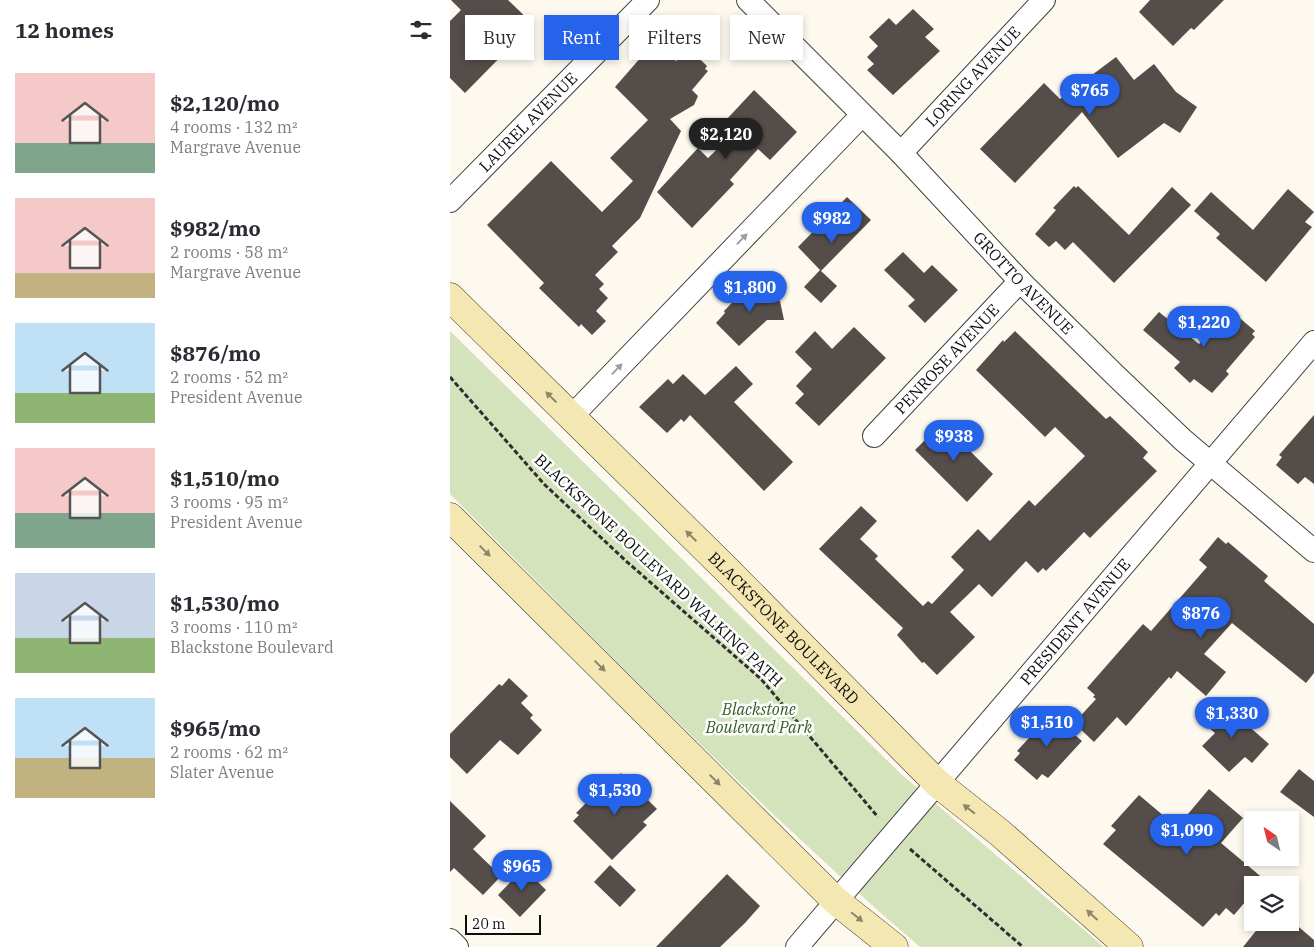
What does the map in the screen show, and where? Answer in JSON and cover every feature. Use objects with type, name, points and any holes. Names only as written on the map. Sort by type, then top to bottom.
[{"type":"main road","name":"BLACKSTONE BOULEVARD","points":[[450,297],[726,570],[936,783],[1000,833],[1129,947]]},
{"type":"main road","points":[[450,517],[836,901],[894,947]]},
{"type":"street","name":"LAUREL AVENUE","points":[[450,201],[648,0]]},
{"type":"street","name":"GROTTO AVENUE","points":[[748,0],[901,153],[1020,281],[1115,375],[1183,440],[1314,551]]},
{"type":"street","name":"LORING AVENUE","points":[[901,153],[1044,0]]},
{"type":"street","points":[[571,417],[862,115]]},
{"type":"street","name":"PENROSE AVENUE","points":[[874,436],[1020,281]]},
{"type":"street","name":"PRESIDENT AVENUE","points":[[796,947],[1314,342]]},
{"type":"street","points":[[450,940],[457,947]]},
{"type":"path","name":"BLACKSTONE BOULEVARD WALKING PATH","points":[[450,377],[544,484],[626,561],[761,679],[893,834],[1023,947]]},
{"type":"green space","name":"Blackstone Boulevard Park","points":[[450,331],[901,774],[1104,947],[920,947],[739,782],[450,494]]},
{"type":"building","points":[[451,0],[508,0],[524,15],[465,15],[465,60],[498,60],[465,93],[450,78],[450,21],[461,10]]},
{"type":"building","points":[[1150,0],[1224,0],[1194,30],[1191,28],[1173,46],[1139,12]]},
{"type":"building","points":[[913,9],[934,29],[925,37],[940,51],[893,95],[867,70],[874,64],[867,57],[878,46],[869,37],[889,18],[896,25]]},
{"type":"building","points":[[1116,57],[1134,80],[1154,64],[1176,92],[1197,107],[1180,133],[1164,123],[1118,158],[1082,112],[1015,183],[980,149],[1044,83],[1060,99]]},
{"type":"building","points":[[639,60],[701,60],[707,66],[705,69],[708,71],[692,90],[698,96],[694,105],[670,119],[681,131],[640,218],[612,246],[618,252],[595,275],[604,284],[599,289],[608,298],[596,311],[606,321],[592,335],[581,324],[579,327],[539,288],[544,283],[487,225],[551,161],[602,212],[633,181],[610,158],[648,120],[615,87]]},
{"type":"building","points":[[754,90],[797,132],[770,160],[758,149],[730,180],[734,184],[692,228],[657,192],[698,148],[708,158],[738,129],[727,119]]},
{"type":"building","points":[[1074,186],[1076,188],[1078,186],[1129,235],[1172,187],[1191,205],[1114,283],[1073,242],[1065,250],[1056,241],[1049,247],[1035,234],[1056,210],[1053,208]]},
{"type":"building","points":[[1288,189],[1314,212],[1305,222],[1312,227],[1266,282],[1216,238],[1220,234],[1194,211],[1211,192],[1253,230]]},
{"type":"building","points":[[847,197],[871,220],[821,271],[837,286],[821,303],[804,287],[820,270],[798,247]]},
{"type":"building","points":[[903,252],[924,273],[932,265],[958,290],[925,323],[908,306],[915,300],[884,270]]},
{"type":"building","points":[[755,279],[780,301],[784,320],[767,320],[739,346],[716,323],[725,313],[724,311]]},
{"type":"building","points":[[1229,309],[1255,331],[1252,334],[1255,337],[1226,371],[1229,374],[1212,393],[1194,379],[1190,383],[1174,368],[1180,362],[1143,330],[1159,312],[1199,344]]},
{"type":"building","points":[[854,327],[886,358],[819,426],[795,403],[804,394],[796,386],[812,369],[795,352],[815,331],[832,349]]},
{"type":"building","points":[[1015,331],[1106,419],[1110,416],[1148,452],[1143,458],[1157,471],[1090,538],[1084,532],[1046,571],[1043,568],[1038,573],[1026,561],[992,597],[979,584],[950,612],[975,637],[937,675],[924,662],[922,663],[897,635],[903,628],[819,549],[861,506],[877,521],[860,539],[878,556],[875,559],[923,606],[928,601],[932,604],[964,570],[951,557],[978,529],[990,541],[1029,500],[1035,506],[1085,456],[1055,427],[1045,437],[976,370],[1003,340],[1004,342]]},
{"type":"building","points":[[736,366],[753,384],[734,402],[793,462],[764,491],[690,415],[684,422],[681,419],[667,433],[639,407],[668,379],[673,384],[683,374],[705,395]]},
{"type":"building","points":[[1314,415],[1314,484],[1305,477],[1298,484],[1276,465],[1282,457],[1279,455]]},
{"type":"building","points":[[942,423],[993,474],[967,502],[915,450]]},
{"type":"building","points":[[1218,537],[1226,544],[1228,542],[1268,576],[1264,581],[1314,624],[1314,673],[1306,683],[1232,623],[1204,654],[1226,672],[1206,696],[1177,671],[1171,679],[1169,677],[1126,726],[1117,717],[1094,742],[1074,723],[1096,699],[1093,697],[1095,695],[1087,688],[1143,624],[1151,631],[1207,567],[1199,560]]},
{"type":"building","points":[[509,678],[528,696],[521,703],[533,715],[530,718],[542,730],[518,755],[500,740],[467,774],[450,757],[450,734],[499,684],[502,686]]},
{"type":"building","points":[[1221,702],[1269,744],[1252,763],[1245,757],[1229,772],[1202,746],[1215,733],[1203,723]]},
{"type":"building","points":[[1051,714],[1082,741],[1048,778],[1042,774],[1037,780],[1014,760],[1020,753],[1017,751]]},
{"type":"building","points":[[1299,769],[1314,781],[1314,817],[1280,792]]},
{"type":"building","points":[[621,773],[657,809],[643,822],[647,825],[612,860],[573,821],[579,815],[576,813],[604,785],[607,787]]},
{"type":"building","points":[[1209,789],[1243,818],[1221,843],[1244,862],[1244,866],[1248,866],[1260,876],[1244,876],[1244,903],[1234,915],[1226,908],[1219,916],[1216,913],[1203,927],[1103,844],[1116,830],[1111,826],[1139,795],[1177,827]]},
{"type":"building","points":[[450,801],[486,836],[473,849],[501,876],[483,895],[454,868],[450,872]]},
{"type":"building","points":[[610,865],[636,890],[620,907],[594,882]]},
{"type":"building","points":[[524,868],[546,890],[520,917],[498,895]]},
{"type":"building","points":[[727,874],[760,906],[745,923],[720,947],[656,947]]},
{"type":"building","points":[[1299,927],[1314,940],[1314,947],[1243,947],[1256,931],[1299,931]]}]
